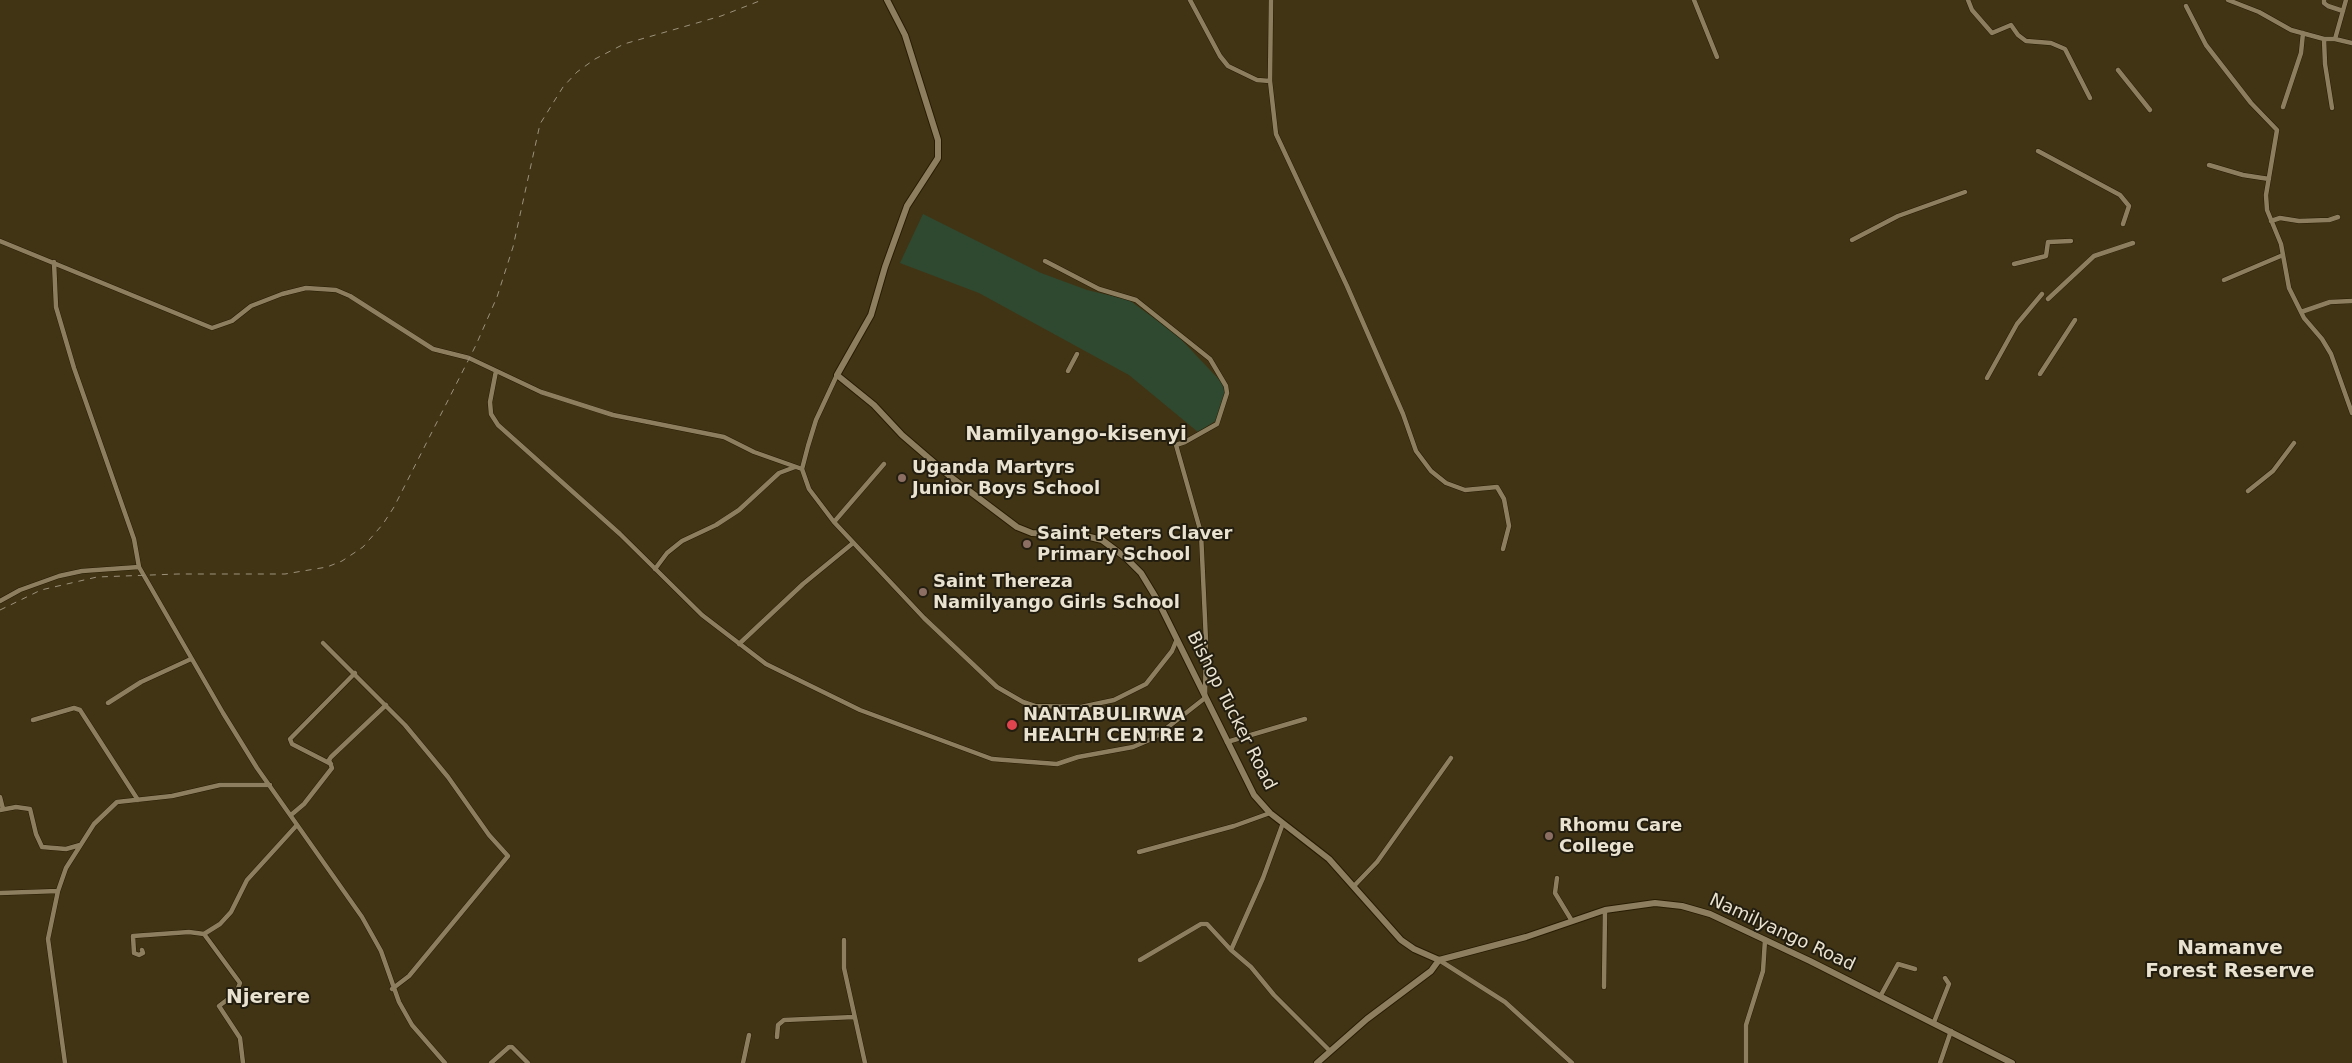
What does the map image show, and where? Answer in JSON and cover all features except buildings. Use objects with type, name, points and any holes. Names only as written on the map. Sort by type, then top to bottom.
[{"type":"main road","points":[[837,375],[871,315],[885,267],[907,206],[938,158],[938,140],[905,35],[887,0]]},
{"type":"main road","name":"Bishop Tucker Road","points":[[837,375],[874,404],[902,435],[945,472],[1017,527],[1032,533],[1086,536],[1102,540],[1116,549],[1141,573],[1177,638],[1254,795],[1270,813],[1317,848],[1402,940],[1414,949],[1439,960]]},
{"type":"main road","name":"Namilyango Road","points":[[1439,960],[1526,937],[1605,910],[1655,903],[1682,906],[1710,914],[1881,995],[2012,1063]]},
{"type":"main road","points":[[1316,1063],[1367,1019],[1431,971],[1439,960]]},
{"type":"street","points":[[1190,0],[1220,56],[1228,66],[1257,80],[1270,81]]},
{"type":"street","points":[[1271,0],[1270,81],[1276,134],[1347,286],[1403,414],[1416,451],[1431,471],[1446,483],[1465,490],[1496,487],[1504,499],[1509,526],[1504,548]]},
{"type":"street","points":[[1694,0],[1717,57]]},
{"type":"street","points":[[1968,0],[1972,10],[1992,32],[2011,25],[2018,35],[2026,41],[2051,43],[2065,49],[2090,98]]},
{"type":"street","points":[[2228,0],[2303,33],[2352,44]]},
{"type":"street","points":[[2324,0],[2324,3],[2328,6],[2343,11]]},
{"type":"street","points":[[2335,39],[2346,0]]},
{"type":"street","points":[[2186,6],[2206,45],[2214,56],[2251,103],[2276,126],[2278,135],[2271,155],[2266,203],[2283,255],[2290,288],[2301,312],[2331,354],[2346,389],[2352,413]]},
{"type":"street","points":[[2283,107],[2301,53],[2303,33]]},
{"type":"street","points":[[2324,39],[2325,64],[2332,108]]},
{"type":"street","points":[[2118,70],[2150,110]]},
{"type":"street","points":[[2038,151],[2120,194],[2129,206],[2123,224]]},
{"type":"street","points":[[2209,165],[2243,175],[2269,179]]},
{"type":"street","points":[[1852,240],[1898,216],[1965,192]]},
{"type":"street","points":[[2271,221],[2280,218],[2318,221],[2338,217]]},
{"type":"street","points":[[0,241],[54,262],[200,325],[212,328],[232,321],[252,306],[282,294],[306,288],[336,290],[350,296],[433,349],[469,358],[541,392],[613,415],[724,437],[754,452],[802,469]]},
{"type":"street","points":[[2014,264],[2046,256],[2048,242],[2070,241]]},
{"type":"street","points":[[2048,299],[2094,256],[2133,243]]},
{"type":"street","points":[[2224,280],[2283,255]]},
{"type":"street","points":[[496,371],[490,402],[494,420],[702,615],[766,664],[860,710],[992,758],[1057,764],[1078,757],[1134,748],[1154,738],[1205,698],[1206,632],[1201,533],[1176,445],[1217,424],[1227,393],[1226,386],[1210,359],[1136,300],[1099,289],[1045,261]]},
{"type":"street","points":[[54,262],[56,307],[74,368],[132,532],[139,568],[223,713],[297,825],[362,917],[381,951],[392,988],[412,1025],[445,1063]]},
{"type":"street","points":[[1987,378],[2018,324],[2042,294]]},
{"type":"street","points":[[2301,312],[2330,302],[2352,301]]},
{"type":"street","points":[[2040,374],[2075,320]]},
{"type":"street","points":[[1068,371],[1077,354]]},
{"type":"street","points":[[837,375],[811,434],[802,469],[809,489],[853,543],[924,618],[988,679],[1023,702],[1048,707],[1081,707],[1114,700],[1130,693],[1150,680],[1172,651],[1177,638]]},
{"type":"street","points":[[2248,492],[2273,471],[2294,443]]},
{"type":"street","points":[[834,522],[884,464]]},
{"type":"street","points":[[655,569],[667,553],[682,541],[732,515],[779,473],[795,467]]},
{"type":"street","points":[[738,644],[803,584],[853,543]]},
{"type":"street","points":[[0,601],[20,590],[67,574],[91,570],[139,568]]},
{"type":"street","points":[[323,643],[386,705],[448,777],[489,835],[508,856],[417,966],[392,988]]},
{"type":"street","points":[[108,703],[141,682],[191,659]]},
{"type":"street","points":[[332,765],[292,744],[290,740],[355,673]]},
{"type":"street","points":[[291,815],[304,804],[332,768],[329,760],[331,757],[386,705]]},
{"type":"street","points":[[33,720],[74,708],[80,710],[138,800]]},
{"type":"street","points":[[1227,742],[1260,734],[1269,728],[1305,720]]},
{"type":"street","points":[[1354,886],[1377,862],[1451,758]]},
{"type":"street","points":[[65,1063],[48,939],[58,891],[66,868],[94,824],[111,806],[122,801],[138,800],[220,785],[270,784]]},
{"type":"street","points":[[0,797],[2,809],[16,807],[30,809],[42,847],[66,849],[80,845]]},
{"type":"street","points":[[1140,852],[1240,824],[1270,813]]},
{"type":"street","points":[[1231,950],[1263,878],[1283,823]]},
{"type":"street","points":[[142,950],[142,953],[139,955],[134,953],[133,936],[204,934],[222,922],[231,912],[247,880],[297,825]]},
{"type":"street","points":[[1557,878],[1555,893],[1572,921]]},
{"type":"street","points":[[0,894],[58,891]]},
{"type":"street","points":[[1604,987],[1605,910]]},
{"type":"street","points":[[1140,960],[1205,923],[1231,950],[1251,967],[1274,994],[1330,1051]]},
{"type":"street","points":[[204,934],[240,983],[236,993],[219,1006],[240,1038],[243,1063]]},
{"type":"street","points":[[844,940],[844,968],[865,1063]]},
{"type":"street","points":[[1746,1063],[1746,1025],[1763,971],[1765,940]]},
{"type":"street","points":[[1439,960],[1504,1002],[1572,1063]]},
{"type":"street","points":[[1881,995],[1898,964],[1915,969]]},
{"type":"street","points":[[1934,1022],[1949,984],[1945,978]]},
{"type":"street","points":[[777,1037],[778,1025],[784,1020],[854,1017]]},
{"type":"street","points":[[1940,1063],[1952,1031]]},
{"type":"street","points":[[742,1063],[749,1035]]},
{"type":"street","points":[[491,1063],[509,1047],[512,1047],[528,1063]]},
{"type":"green space","points":[[923,214],[1041,273],[1087,290],[1129,300],[1177,335],[1226,387],[1217,420],[1198,432],[1129,375],[979,293],[900,263]]},
{"type":"railway","points":[[0,610],[41,590],[97,577],[178,574],[285,574],[327,567],[342,561],[363,547],[383,524],[394,507],[476,345],[497,297],[513,247],[540,124],[563,87],[577,72],[595,59],[624,44],[721,16],[762,0]]},
{"type":"place","name":"Uganda Martyrs Junior Boys School","points":[[902,478]]},
{"type":"place","name":"Saint Peters Claver Primary School","points":[[1027,544]]},
{"type":"place","name":"Saint Thereza Namilyango Girls School","points":[[923,592]]},
{"type":"place","name":"NANTABULIRWA HEALTH CENTRE 2","points":[[1012,725]]},
{"type":"place","name":"Rhomu Care College","points":[[1549,836]]},
{"type":"district","name":"Namilyango-kisenyi","points":[[1076,435]]},
{"type":"district","name":"Namanve Forest Reserve","points":[[2230,960]]},
{"type":"district","name":"Njerere","points":[[268,998]]}]
